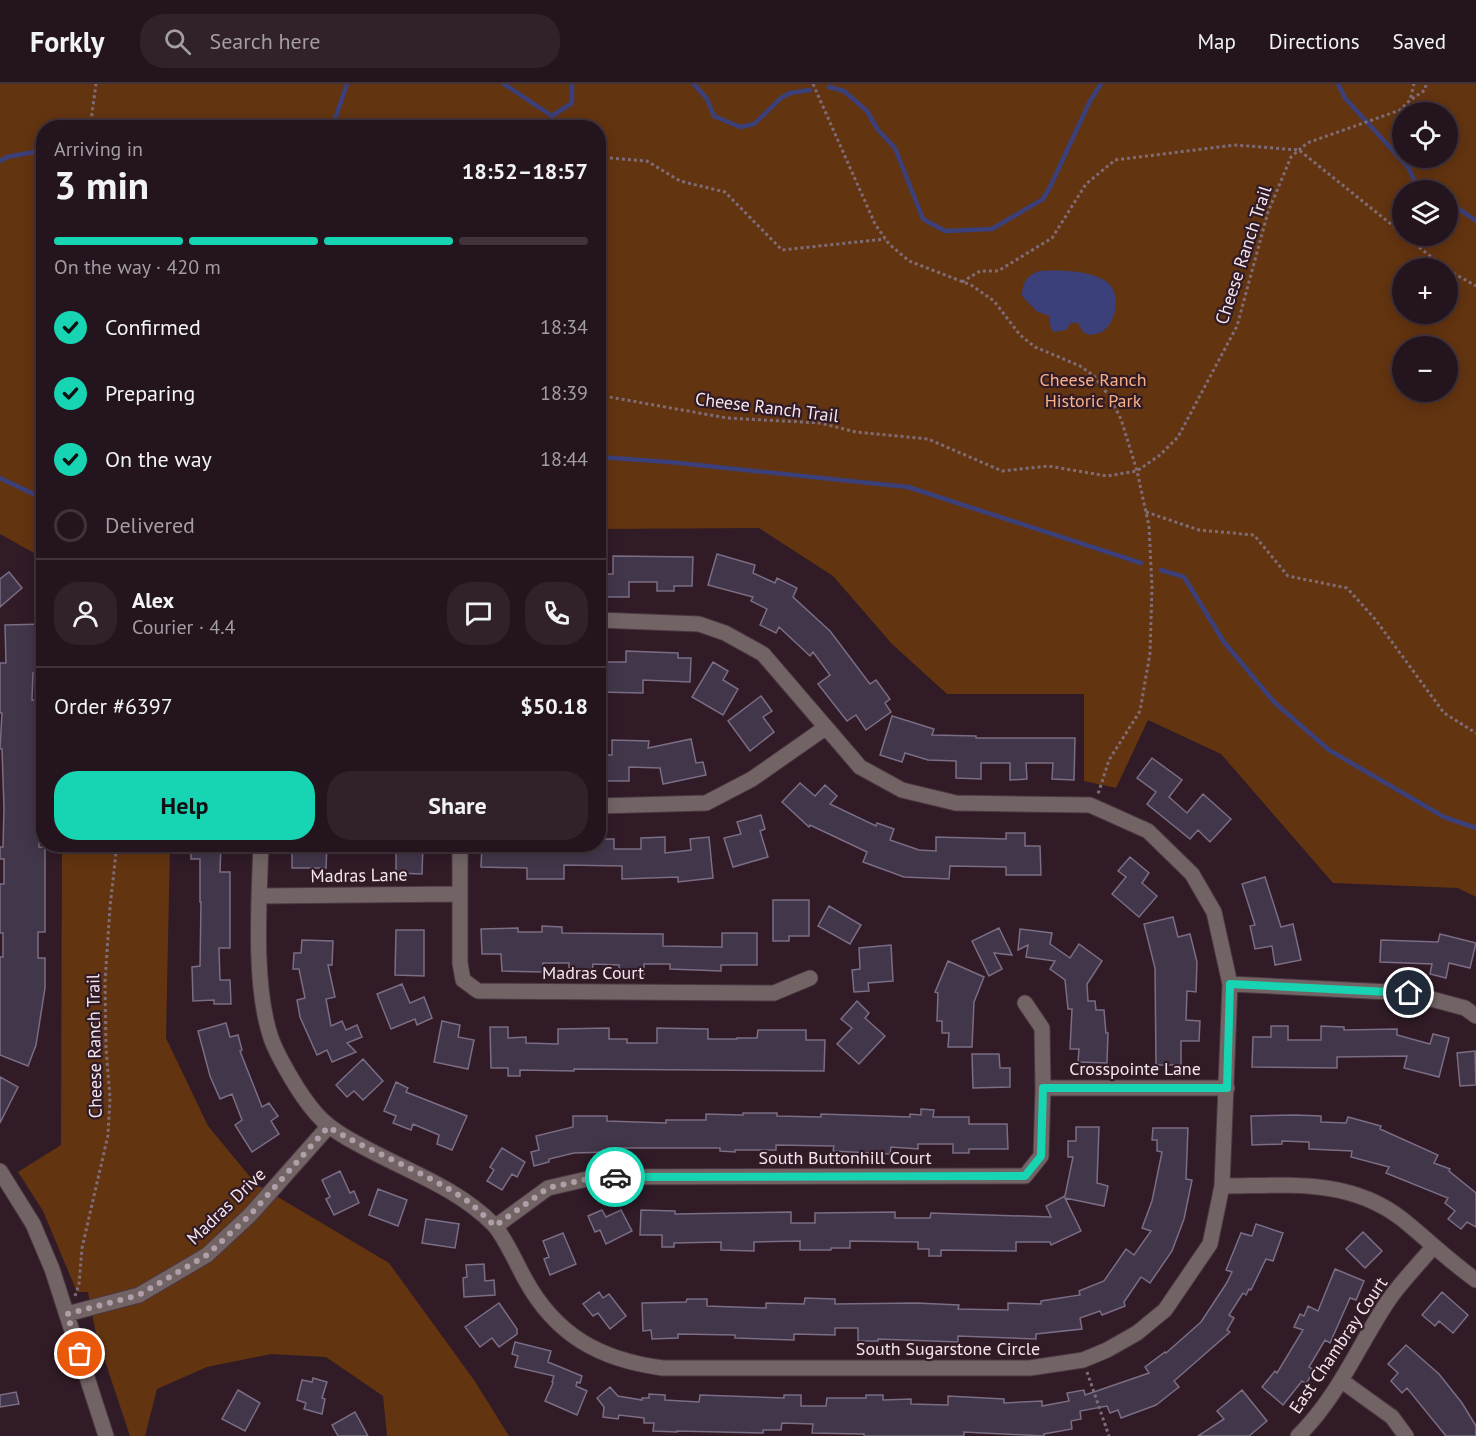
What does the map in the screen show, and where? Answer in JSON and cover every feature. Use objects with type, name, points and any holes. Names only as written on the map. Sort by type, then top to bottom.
[{"type":"street","name":"South Sugarstone Circle","points":[[261,852],[260,976],[265,1017],[284,1068],[301,1094],[328,1127],[461,1197],[495,1226],[532,1292],[548,1313],[572,1335],[590,1347],[611,1357],[638,1365],[663,1368],[1030,1368],[1083,1360],[1137,1333],[1164,1310],[1210,1244],[1222,1186],[1230,984],[1214,912],[1192,874],[1148,831],[1090,805],[956,803],[902,790],[860,767],[763,654],[725,633],[699,624],[606,620]]},
{"type":"street","points":[[606,806],[706,803],[752,779],[825,728]]},
{"type":"street","points":[[459,894],[460,852]]},
{"type":"street","name":"Madras Lane","points":[[260,896],[459,894]]},
{"type":"street","name":"Madras Court","points":[[459,894],[460,963],[463,980],[478,991],[774,993],[810,978]]},
{"type":"street","points":[[1230,984],[1409,993],[1465,1008],[1476,1016]]},
{"type":"street","name":"South Buttonhill Court","points":[[495,1226],[548,1188],[596,1177],[1025,1176],[1041,1156],[1043,1088],[1042,1028],[1025,1003]]},
{"type":"street","name":"Crosspointe Lane","points":[[1043,1088],[1227,1088]]},
{"type":"street","name":"Madras Drive","points":[[67,1314],[139,1295],[207,1255],[250,1215],[328,1127]]},
{"type":"street","points":[[0,1171],[33,1224],[52,1269],[106,1436]]},
{"type":"street","points":[[1222,1186],[1313,1186],[1358,1194],[1400,1218],[1476,1280]]},
{"type":"street","name":"East Chambray Court","points":[[1298,1436],[1311,1423],[1342,1381],[1389,1300],[1433,1247]]},
{"type":"street","points":[[1342,1381],[1392,1417],[1406,1436]]},
{"type":"path","points":[[91,120],[96,84]]},
{"type":"path","points":[[813,84],[875,224],[889,244],[909,261],[962,282],[994,301],[1020,335],[1035,347],[1080,366],[1094,376],[1109,396],[1121,419],[1137,471],[1149,526],[1152,587],[1150,652],[1140,711],[1109,760],[1101,790],[1090,805]]},
{"type":"path","points":[[1410,100],[1414,84]]},
{"type":"path","points":[[1299,150],[1307,143],[1381,119],[1400,110],[1425,90],[1426,84]]},
{"type":"path","points":[[962,282],[980,271],[998,271],[1053,238],[1086,184],[1115,160],[1236,145],[1299,150],[1392,224]]},
{"type":"path","name":"Cheese Ranch Trail","points":[[606,396],[727,418],[820,423],[856,432],[928,439],[1002,471],[1048,466],[1107,476],[1137,471],[1160,455],[1178,437],[1237,326],[1268,212],[1291,157],[1299,150]]},
{"type":"path","points":[[606,158],[647,161],[680,181],[725,192],[782,250],[885,239]]},
{"type":"path","points":[[1418,246],[1433,258]]},
{"type":"path","points":[[1458,276],[1476,286]]},
{"type":"path","points":[[1146,512],[1199,530],[1254,535],[1288,576],[1347,588],[1375,619],[1444,713],[1476,733]]},
{"type":"path","name":"Cheese Ranch Trail","points":[[67,1314],[79,1284],[82,1248],[108,1135],[110,1098],[105,1048],[105,982],[116,852]]},
{"type":"path","points":[[1083,1360],[1109,1436]]},
{"type":"green space","name":"Cheese Ranch Historic Park","points":[[0,84],[1476,84],[1476,897],[1458,888],[1333,883],[1221,754],[1148,720],[1116,788],[1084,781],[1084,694],[947,694],[892,644],[833,576],[759,528],[606,529],[606,120],[36,120],[36,554],[0,534]]},
{"type":"green space","points":[[62,852],[170,852],[166,1038],[208,1126],[256,1184],[389,1263],[474,1380],[509,1436],[387,1436],[383,1396],[326,1357],[271,1354],[207,1367],[157,1389],[145,1436],[130,1436],[96,1334],[88,1292],[77,1292],[43,1211],[18,1172],[61,1145]]},
{"type":"water","points":[[1039,271],[1080,272],[1110,284],[1114,291],[1116,306],[1112,321],[1100,333],[1089,335],[1083,332],[1078,323],[1071,323],[1066,330],[1054,332],[1051,329],[1049,316],[1036,311],[1022,296],[1026,280]]},
{"type":"building","points":[[717,554],[755,565],[753,573],[775,583],[777,578],[797,588],[793,597],[830,631],[870,684],[876,680],[890,699],[885,703],[891,712],[866,730],[856,715],[847,721],[818,684],[830,675],[813,652],[810,656],[779,627],[776,633],[760,625],[767,609],[751,601],[753,597],[708,585]]},
{"type":"building","points":[[613,556],[693,557],[692,586],[674,586],[674,591],[657,591],[657,582],[629,582],[629,597],[606,597],[606,574],[613,574]]},
{"type":"building","points":[[9,572],[22,588],[0,607],[0,579]]},
{"type":"building","points":[[36,624],[36,673],[33,673],[32,700],[36,700],[36,852],[45,852],[45,932],[38,932],[38,958],[45,958],[45,988],[36,1045],[28,1066],[0,1055],[0,957],[3,957],[3,933],[0,933],[0,884],[4,884],[4,859],[0,859],[0,847],[3,847],[4,808],[2,749],[0,749],[2,713],[0,713],[0,663],[6,663],[5,625]]},
{"type":"building","points":[[626,651],[678,653],[678,658],[691,658],[690,682],[643,680],[643,693],[606,692],[606,662],[626,662]]},
{"type":"building","points":[[713,662],[728,671],[723,680],[738,689],[723,715],[692,697]]},
{"type":"building","points":[[761,696],[772,711],[763,717],[774,732],[750,751],[728,721]]},
{"type":"building","points":[[892,716],[934,729],[932,735],[976,736],[976,738],[1075,738],[1074,780],[1052,779],[1053,763],[1026,763],[1027,779],[1010,780],[1010,763],[981,763],[981,779],[956,778],[956,761],[928,760],[905,753],[902,762],[880,755]]},
{"type":"building","points":[[691,739],[696,763],[703,762],[706,775],[663,784],[660,768],[629,767],[629,781],[606,781],[606,755],[612,755],[612,740],[649,741],[648,748]]},
{"type":"building","points":[[1152,758],[1182,780],[1169,797],[1187,813],[1203,794],[1231,819],[1210,842],[1198,830],[1190,839],[1147,804],[1156,792],[1137,778]]},
{"type":"building","points":[[800,783],[815,796],[825,785],[837,796],[830,804],[876,826],[877,823],[894,829],[890,840],[919,850],[936,851],[936,837],[1006,839],[1006,833],[1025,833],[1025,846],[1040,846],[1041,875],[1006,875],[1006,867],[950,866],[949,879],[904,877],[863,862],[867,852],[810,825],[809,827],[782,802]]},
{"type":"building","points":[[761,815],[765,829],[760,831],[768,857],[733,867],[724,838],[741,834],[737,822]]},
{"type":"building","points":[[665,837],[665,853],[691,850],[690,839],[709,837],[713,878],[678,882],[678,877],[622,879],[622,866],[564,865],[564,879],[527,879],[527,868],[481,867],[482,852],[606,852],[606,839],[614,839],[614,849],[641,849],[641,838]]},
{"type":"building","points":[[191,852],[221,852],[220,872],[230,872],[230,948],[219,948],[220,980],[230,980],[231,1004],[214,1004],[214,1000],[193,1001],[192,967],[200,966],[201,902],[200,859],[191,859]]},
{"type":"building","points":[[292,852],[327,852],[326,868],[292,868]]},
{"type":"building","points":[[396,852],[423,852],[422,874],[396,873]]},
{"type":"building","points":[[1130,857],[1149,873],[1142,883],[1157,896],[1139,917],[1112,894],[1126,877],[1118,871]]},
{"type":"building","points":[[1265,877],[1281,927],[1293,924],[1301,960],[1275,965],[1272,946],[1255,949],[1250,926],[1255,925],[1242,884]]},
{"type":"building","points":[[773,900],[809,900],[809,936],[789,936],[789,941],[773,941]]},
{"type":"building","points":[[829,906],[861,925],[850,944],[818,926]]},
{"type":"building","points":[[1173,917],[1178,937],[1190,934],[1197,962],[1196,992],[1187,991],[1186,1020],[1200,1021],[1199,1041],[1181,1041],[1181,1065],[1156,1065],[1155,968],[1144,924]]},
{"type":"building","points":[[542,926],[562,927],[562,933],[663,934],[663,946],[722,947],[722,933],[757,933],[757,965],[721,965],[721,971],[670,969],[670,964],[644,964],[644,976],[619,975],[619,965],[593,964],[592,975],[569,975],[569,963],[543,963],[542,972],[502,971],[501,954],[482,954],[481,929],[518,928],[518,932],[542,932]]},
{"type":"building","points":[[999,928],[1012,955],[994,953],[1002,969],[989,976],[972,941]]},
{"type":"building","points":[[1020,929],[1052,933],[1050,944],[1070,958],[1079,944],[1102,961],[1087,984],[1088,1001],[1095,1001],[1096,1010],[1104,1010],[1106,1033],[1108,1033],[1107,1063],[1078,1062],[1079,1049],[1070,1049],[1072,1009],[1068,1009],[1065,980],[1050,969],[1055,961],[1026,957],[1028,945],[1018,950]]},
{"type":"building","points":[[396,930],[424,930],[424,976],[395,975]]},
{"type":"building","points":[[1440,934],[1476,943],[1470,968],[1449,963],[1446,978],[1430,974],[1432,964],[1380,962],[1381,940],[1438,942]]},
{"type":"building","points":[[302,940],[333,941],[332,965],[328,965],[335,997],[326,999],[331,1026],[342,1021],[346,1030],[357,1025],[362,1037],[347,1043],[356,1052],[332,1062],[327,1050],[317,1055],[300,1017],[297,1000],[305,998],[299,969],[293,969],[294,953],[301,953]]},
{"type":"building","points":[[891,945],[893,981],[868,983],[869,991],[854,992],[852,970],[860,969],[859,948]]},
{"type":"building","points":[[948,961],[984,977],[974,1002],[972,1047],[948,1047],[949,1033],[942,1033],[942,1021],[937,1021],[938,993],[935,992]]},
{"type":"building","points":[[402,984],[410,1003],[424,997],[432,1018],[417,1025],[415,1019],[391,1029],[377,994]]},
{"type":"building","points":[[857,1001],[869,1013],[865,1018],[885,1036],[859,1064],[837,1044],[852,1028],[841,1019]]},
{"type":"building","points":[[442,1021],[460,1025],[458,1037],[474,1040],[468,1069],[434,1062]]},
{"type":"building","points":[[226,1023],[230,1037],[238,1035],[242,1050],[240,1051],[262,1107],[269,1103],[278,1116],[271,1121],[279,1134],[252,1152],[235,1125],[242,1120],[232,1094],[220,1099],[210,1076],[198,1031]]},
{"type":"building","points":[[1271,1026],[1288,1026],[1288,1040],[1321,1040],[1321,1026],[1344,1027],[1344,1030],[1397,1029],[1397,1035],[1430,1044],[1433,1034],[1449,1038],[1439,1077],[1404,1068],[1407,1056],[1337,1057],[1337,1068],[1252,1067],[1253,1037],[1271,1037]]},
{"type":"building","points":[[490,1027],[508,1027],[508,1038],[526,1037],[526,1043],[558,1044],[558,1029],[609,1028],[609,1039],[627,1039],[627,1043],[657,1043],[657,1028],[708,1029],[708,1039],[757,1038],[758,1030],[806,1030],[806,1040],[825,1040],[824,1071],[574,1069],[574,1071],[520,1070],[520,1076],[508,1076],[508,1068],[491,1068]]},
{"type":"building","points":[[1475,1051],[1476,1085],[1460,1086],[1457,1053]]},
{"type":"building","points":[[972,1054],[999,1054],[1000,1068],[1010,1068],[1010,1087],[973,1088]]},
{"type":"building","points":[[363,1059],[383,1081],[363,1100],[354,1091],[347,1097],[336,1085]]},
{"type":"building","points":[[0,1077],[18,1087],[0,1123]]},
{"type":"building","points":[[396,1082],[408,1088],[406,1092],[467,1116],[452,1150],[437,1144],[439,1135],[413,1124],[411,1130],[393,1123],[396,1116],[384,1111]]},
{"type":"building","points":[[921,1109],[934,1110],[933,1117],[969,1117],[969,1124],[1007,1124],[1008,1149],[969,1149],[969,1153],[953,1153],[953,1144],[918,1144],[918,1149],[891,1147],[890,1154],[833,1151],[834,1146],[776,1145],[776,1150],[735,1150],[735,1152],[720,1151],[720,1148],[608,1148],[608,1152],[574,1153],[549,1159],[549,1162],[534,1166],[531,1152],[539,1150],[536,1136],[573,1127],[573,1116],[607,1116],[607,1121],[666,1123],[666,1120],[706,1120],[706,1114],[743,1115],[743,1113],[777,1113],[777,1116],[821,1117],[821,1114],[910,1117],[910,1114],[921,1115]]},
{"type":"building","points":[[1251,1116],[1321,1116],[1321,1122],[1346,1123],[1348,1117],[1381,1126],[1380,1129],[1438,1155],[1434,1163],[1450,1169],[1449,1171],[1476,1193],[1476,1227],[1467,1222],[1461,1229],[1448,1219],[1455,1211],[1445,1203],[1448,1198],[1386,1173],[1389,1167],[1351,1157],[1352,1151],[1309,1149],[1309,1142],[1282,1141],[1282,1144],[1252,1145]]},
{"type":"building","points":[[1076,1127],[1099,1127],[1097,1183],[1108,1186],[1104,1206],[1065,1198],[1081,1231],[1051,1245],[1050,1242],[1016,1242],[1016,1251],[941,1250],[941,1256],[929,1256],[929,1249],[918,1249],[918,1242],[850,1241],[850,1248],[800,1250],[800,1241],[754,1242],[754,1251],[721,1250],[721,1242],[674,1243],[674,1247],[662,1247],[662,1235],[640,1235],[641,1210],[675,1211],[675,1214],[791,1212],[791,1223],[815,1223],[815,1213],[895,1212],[895,1218],[930,1218],[931,1213],[1051,1217],[1046,1206],[1065,1196],[1073,1157],[1068,1157],[1068,1141],[1076,1141]]},
{"type":"building","points":[[1153,1128],[1188,1128],[1186,1179],[1192,1180],[1184,1219],[1172,1251],[1150,1283],[1141,1277],[1124,1302],[1125,1306],[1102,1315],[1100,1311],[1080,1318],[1082,1329],[1036,1334],[1036,1339],[958,1336],[958,1342],[878,1339],[878,1341],[858,1341],[858,1328],[835,1328],[835,1335],[794,1334],[794,1340],[735,1338],[735,1335],[678,1334],[678,1338],[652,1339],[651,1330],[643,1331],[642,1303],[686,1302],[687,1299],[707,1299],[707,1306],[766,1308],[766,1303],[804,1304],[805,1298],[835,1299],[835,1304],[916,1303],[959,1305],[958,1309],[1008,1310],[1008,1303],[1041,1304],[1041,1301],[1080,1295],[1079,1291],[1104,1281],[1126,1249],[1134,1255],[1151,1231],[1142,1228],[1152,1201],[1162,1152],[1157,1151],[1157,1140],[1152,1140]]},
{"type":"building","points":[[502,1148],[525,1162],[517,1177],[512,1174],[502,1190],[487,1181],[494,1170],[490,1167]]},
{"type":"building","points":[[340,1171],[350,1193],[354,1191],[359,1203],[334,1215],[326,1199],[330,1197],[322,1180]]},
{"type":"building","points":[[378,1189],[407,1200],[398,1226],[369,1215]]},
{"type":"building","points":[[602,1210],[606,1217],[621,1210],[632,1231],[606,1244],[600,1230],[595,1232],[588,1216]]},
{"type":"building","points":[[426,1219],[459,1224],[455,1248],[422,1243]]},
{"type":"building","points":[[1256,1224],[1283,1233],[1273,1261],[1266,1259],[1251,1290],[1249,1289],[1246,1295],[1243,1293],[1229,1315],[1234,1318],[1227,1330],[1230,1332],[1174,1381],[1179,1387],[1156,1405],[1121,1418],[1118,1410],[1110,1413],[1107,1406],[1080,1411],[1081,1419],[1071,1421],[1072,1429],[1044,1434],[1044,1436],[964,1432],[964,1436],[864,1436],[864,1434],[812,1433],[813,1424],[782,1423],[781,1430],[763,1430],[763,1433],[677,1432],[653,1431],[654,1423],[644,1423],[644,1418],[619,1415],[618,1419],[603,1417],[604,1407],[597,1398],[610,1387],[618,1396],[642,1400],[642,1398],[649,1398],[649,1394],[665,1395],[665,1400],[699,1402],[700,1395],[784,1398],[784,1395],[801,1395],[801,1406],[826,1406],[827,1398],[866,1398],[866,1395],[883,1395],[883,1400],[911,1399],[911,1404],[948,1405],[948,1396],[1004,1399],[1004,1403],[1042,1401],[1042,1406],[1069,1401],[1067,1393],[1084,1390],[1085,1395],[1149,1373],[1145,1367],[1166,1353],[1201,1322],[1232,1272],[1226,1270],[1241,1233],[1252,1236]]},
{"type":"building","points":[[1363,1232],[1382,1251],[1365,1268],[1346,1249]]},
{"type":"building","points":[[563,1233],[576,1264],[550,1275],[544,1259],[549,1257],[543,1241]]},
{"type":"building","points":[[484,1264],[485,1281],[494,1280],[495,1295],[464,1297],[463,1278],[467,1277],[466,1265]]},
{"type":"building","points":[[1335,1269],[1364,1281],[1356,1300],[1350,1298],[1330,1343],[1325,1340],[1309,1367],[1314,1370],[1306,1384],[1302,1381],[1283,1405],[1262,1387],[1275,1371],[1277,1373],[1303,1330],[1294,1327],[1300,1314],[1304,1316],[1308,1306],[1318,1311]]},
{"type":"building","points":[[599,1292],[603,1298],[609,1294],[626,1316],[610,1329],[598,1313],[593,1316],[583,1304]]},
{"type":"building","points":[[1442,1292],[1468,1315],[1453,1333],[1439,1321],[1435,1326],[1422,1315]]},
{"type":"building","points":[[499,1303],[517,1329],[517,1334],[499,1347],[492,1338],[480,1347],[465,1327]]},
{"type":"building","points":[[515,1342],[551,1351],[548,1362],[582,1376],[580,1383],[577,1382],[576,1386],[587,1391],[577,1415],[545,1401],[554,1376],[515,1367],[518,1356],[512,1354]]},
{"type":"building","points":[[1406,1345],[1439,1374],[1462,1403],[1476,1426],[1476,1436],[1446,1436],[1407,1388],[1402,1393],[1391,1381],[1398,1373],[1388,1364]]},
{"type":"building","points":[[313,1378],[327,1382],[322,1398],[325,1399],[322,1414],[304,1409],[306,1403],[297,1400],[302,1380],[312,1382]]},
{"type":"building","points":[[238,1390],[260,1403],[245,1431],[222,1419]]},
{"type":"building","points":[[1242,1390],[1267,1421],[1249,1436],[1198,1436],[1224,1419],[1217,1411]]},
{"type":"building","points":[[16,1392],[19,1404],[0,1407],[0,1395]]},
{"type":"building","points":[[355,1412],[368,1436],[338,1436],[332,1425]]},
{"type":"waterway","points":[[335,120],[347,84]]},
{"type":"waterway","points":[[504,84],[552,116],[572,103],[572,84]]},
{"type":"waterway","points":[[694,84],[707,99],[714,116],[740,127],[754,124],[781,98],[790,93],[810,90]]},
{"type":"waterway","points":[[829,87],[844,91],[867,111],[878,130],[895,148],[923,219],[945,231],[992,229],[1043,199],[1090,101],[1101,84]]},
{"type":"waterway","points":[[1338,84],[1345,98],[1408,167],[1414,180]]},
{"type":"waterway","points":[[0,161],[7,157],[36,152]]},
{"type":"waterway","points":[[1458,208],[1476,221]]},
{"type":"waterway","points":[[606,458],[908,487],[1141,563]]},
{"type":"waterway","points":[[0,478],[36,495]]},
{"type":"waterway","points":[[1161,570],[1184,577],[1224,642],[1274,702],[1329,750],[1444,817],[1476,828]]},
{"type":"way so far","points":[[80,1354],[67,1314],[139,1295],[207,1255],[250,1215],[328,1127],[461,1197],[495,1226],[548,1188],[596,1177],[615,1177]]},
{"type":"route","points":[[615,1177],[1025,1176],[1041,1156],[1043,1088],[1227,1088],[1230,984],[1409,993]]}]
